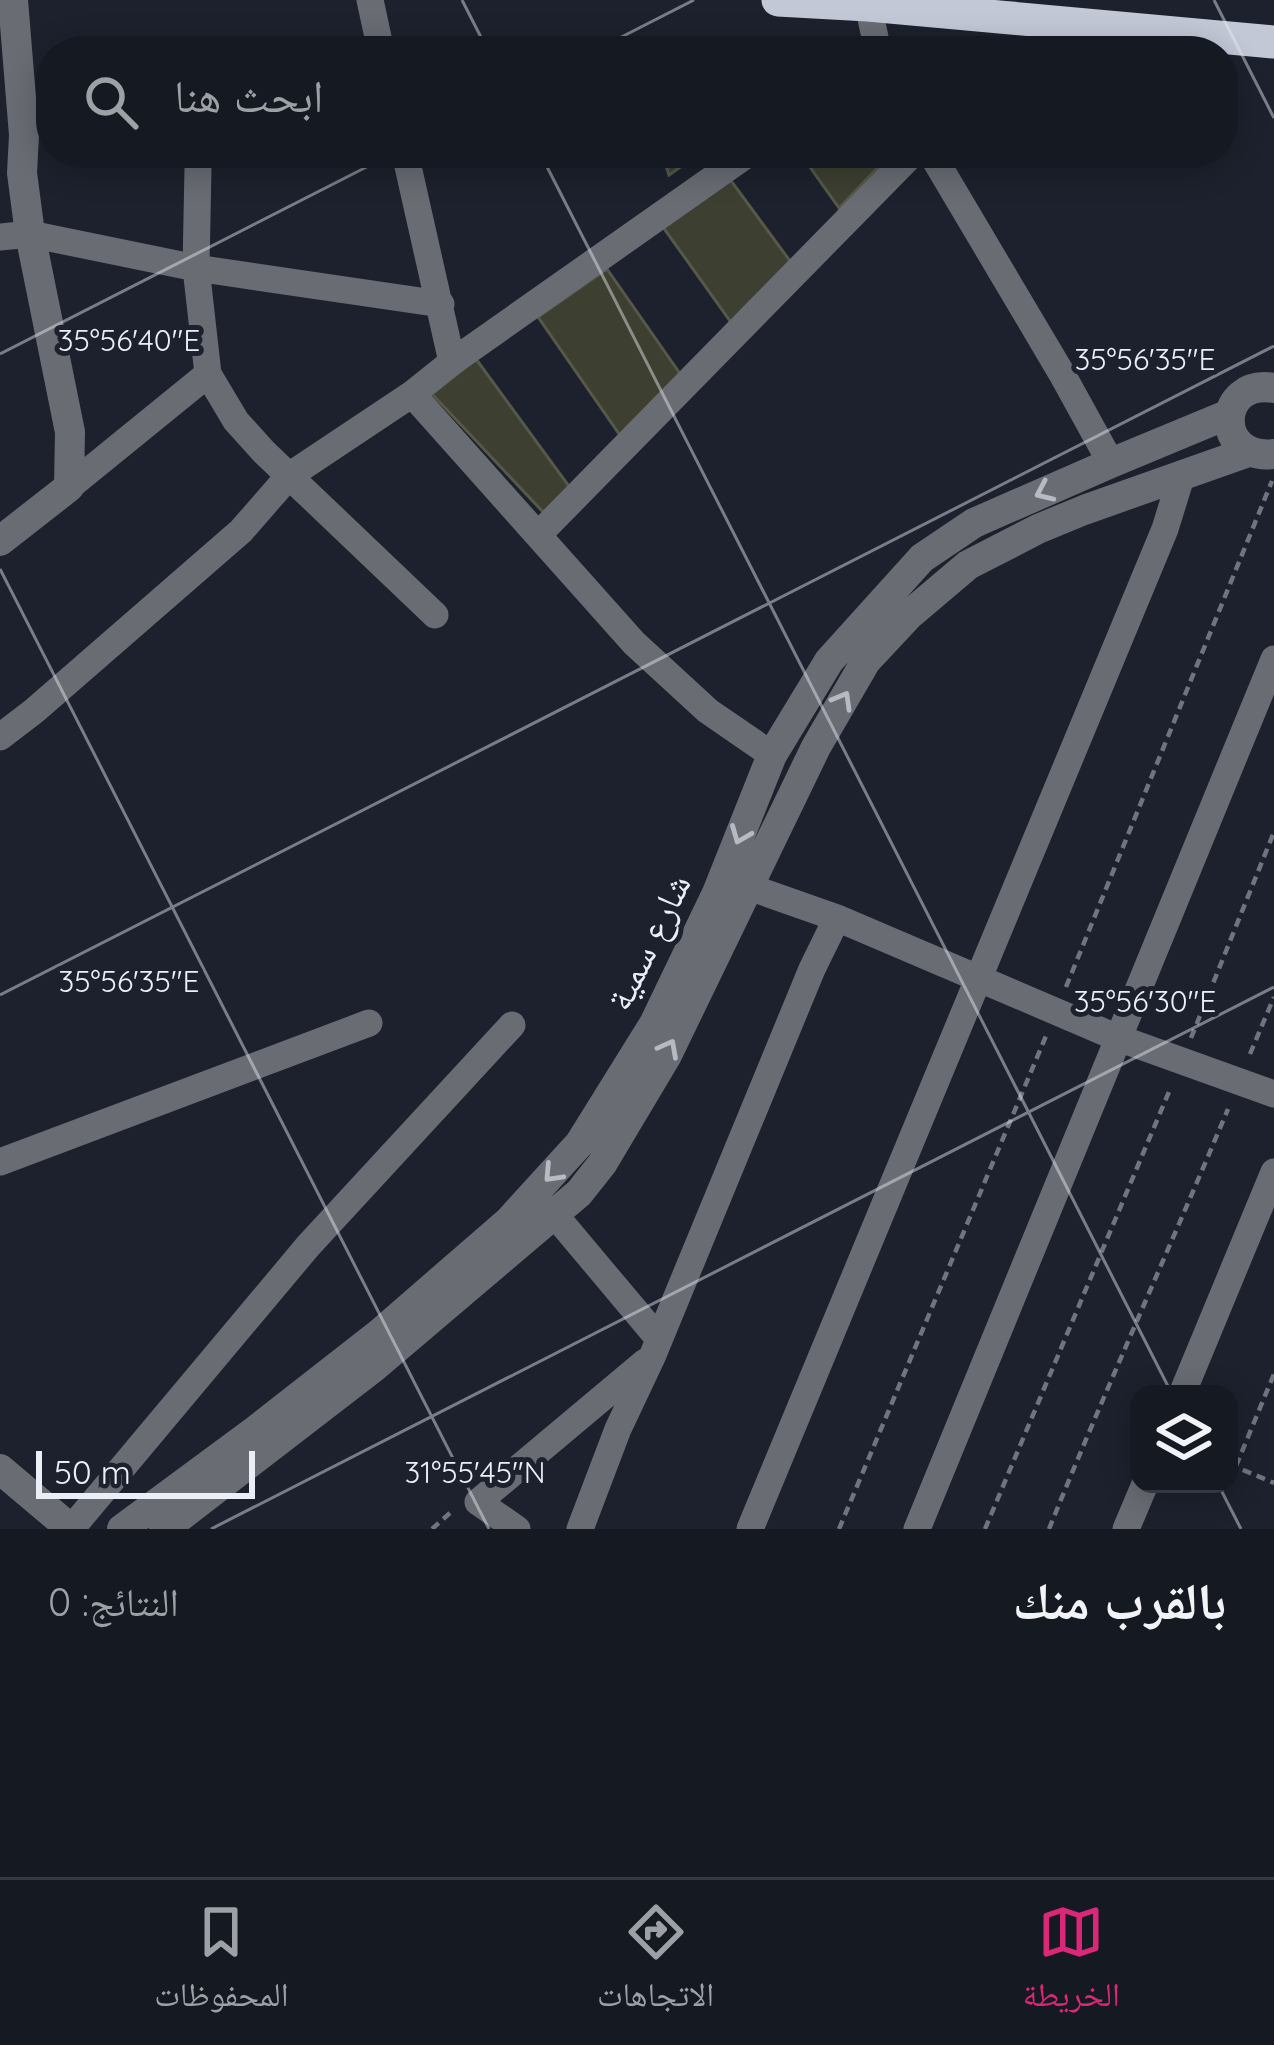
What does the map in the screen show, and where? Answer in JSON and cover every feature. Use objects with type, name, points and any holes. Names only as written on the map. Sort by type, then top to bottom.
[{"type":"highway","points":[[778,0],[1199,36]]},
{"type":"highway","points":[[1238,40],[1274,43]]},
{"type":"street","points":[[13,0],[24,135],[15,235],[70,432],[69,488]]},
{"type":"street","points":[[370,0],[378,36]]},
{"type":"street","points":[[868,5],[875,36]]},
{"type":"street","points":[[0,140],[22,173]]},
{"type":"street","points":[[198,168],[196,268],[208,374],[236,421],[435,615]]},
{"type":"street","points":[[409,168],[452,362]]},
{"type":"street","points":[[0,737],[241,531],[289,476],[412,394],[727,168]]},
{"type":"street","points":[[538,535],[898,168]]},
{"type":"street","points":[[940,168],[1111,463]]},
{"type":"street","points":[[15,235],[196,268],[441,304]]},
{"type":"street","points":[[0,542],[208,374]]},
{"type":"street","name":"شارع سمية","points":[[122,1529],[380,1333],[508,1221],[580,1144],[663,1006],[717,893],[772,755],[829,662],[922,558],[974,524],[1229,414],[1244,392],[1273,385]]},
{"type":"street","points":[[412,394],[634,643],[708,711],[772,755]]},
{"type":"street","points":[[1229,414],[1236,442],[1261,453]]},
{"type":"street","name":"شارع سمية","points":[[164,1529],[374,1367],[579,1193],[667,1055],[816,748],[866,661],[909,615],[968,566],[1003,547],[1084,510],[1182,474],[1261,453]]},
{"type":"street","points":[[750,1529],[1166,529],[1182,474]]},
{"type":"street","points":[[916,1529],[1274,659]]},
{"type":"street","points":[[749,887],[837,918],[1118,1037],[1274,1094]]},
{"type":"street","points":[[580,1529],[618,1429],[837,918]]},
{"type":"street","points":[[0,1162],[369,1023]]},
{"type":"street","points":[[0,1469],[71,1529],[308,1246],[512,1025]]},
{"type":"street","points":[[1186,1385],[1274,1172]]},
{"type":"street","points":[[554,1214],[655,1348]]},
{"type":"street","points":[[517,1529],[478,1502],[655,1348]]},
{"type":"street","points":[[1126,1529],[1141,1493]]},
{"type":"path","points":[[985,1529],[1274,832]]},
{"type":"path","points":[[1049,1529],[1274,997]]},
{"type":"path","points":[[1238,1452],[1274,1374]]},
{"type":"path","points":[[1238,1468],[1274,1483]]},
{"type":"building","points":[[811,168],[877,168],[839,208]]},
{"type":"building","points":[[729,178],[790,261],[733,325],[663,227]]},
{"type":"building","points":[[607,269],[681,375],[622,438],[538,317]]},
{"type":"building","points":[[476,359],[571,489],[543,512],[432,394]]}]
